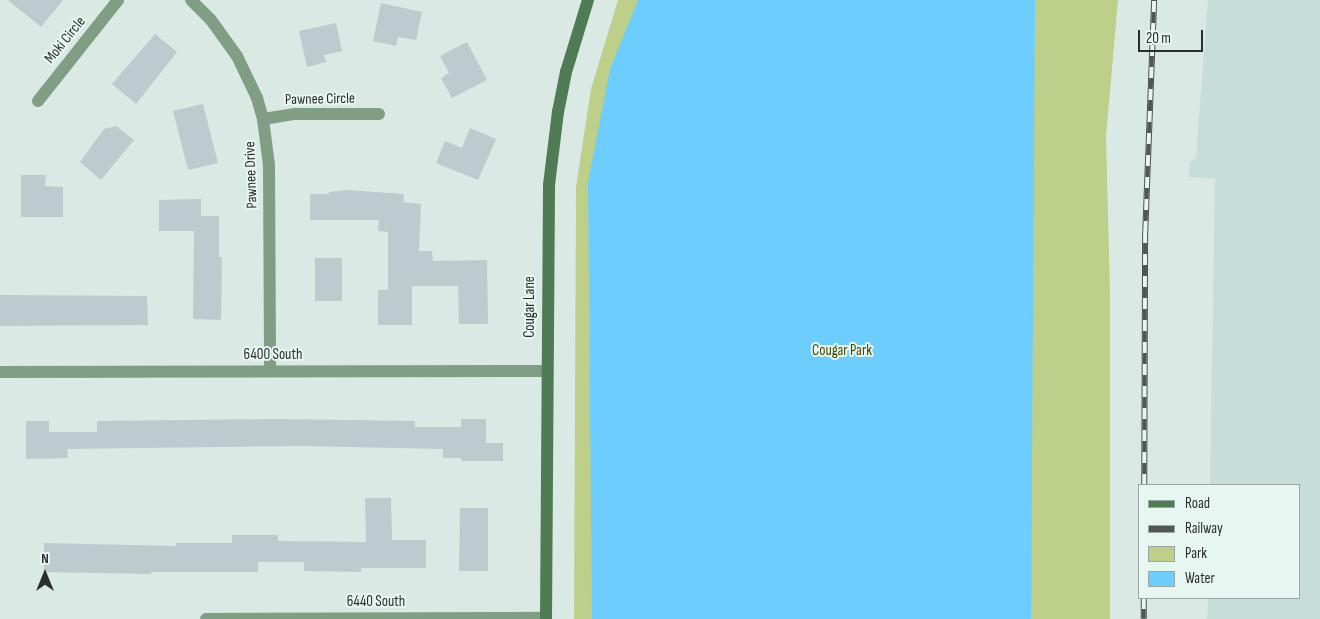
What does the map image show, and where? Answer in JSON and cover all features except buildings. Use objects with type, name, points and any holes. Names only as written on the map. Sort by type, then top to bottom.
[{"type":"main road","name":"Cougar Lane","points":[[546,619],[547,225],[552,149],[566,72],[588,0]]},
{"type":"street","name":"Moki Circle","points":[[38,100],[118,0]]},
{"type":"street","name":"Pawnee Drive","points":[[191,0],[211,20],[238,56],[251,84],[263,119],[269,165],[270,371]]},
{"type":"street","name":"Pawnee Circle","points":[[263,119],[294,114],[379,114]]},
{"type":"street","name":"6400 South","points":[[0,372],[546,370]]},
{"type":"street","name":"6440 South","points":[[206,619],[546,619]]},
{"type":"shaded area","points":[[1208,0],[1320,0],[1320,619],[1207,619],[1208,599],[1300,599],[1300,484],[1210,484],[1215,179],[1189,177],[1190,162],[1196,157]]},
{"type":"green space","name":"Cougar Park","points":[[618,0],[1118,0],[1106,136],[1110,293],[1110,619],[574,619],[576,187],[591,89]]},
{"type":"water","name":"Cougar Park","points":[[638,0],[1035,0],[1031,619],[592,619],[588,182],[610,69]]},
{"type":"railway","points":[[1144,484],[1145,232],[1154,0]]},
{"type":"railway","points":[[1144,599],[1144,619]]}]
